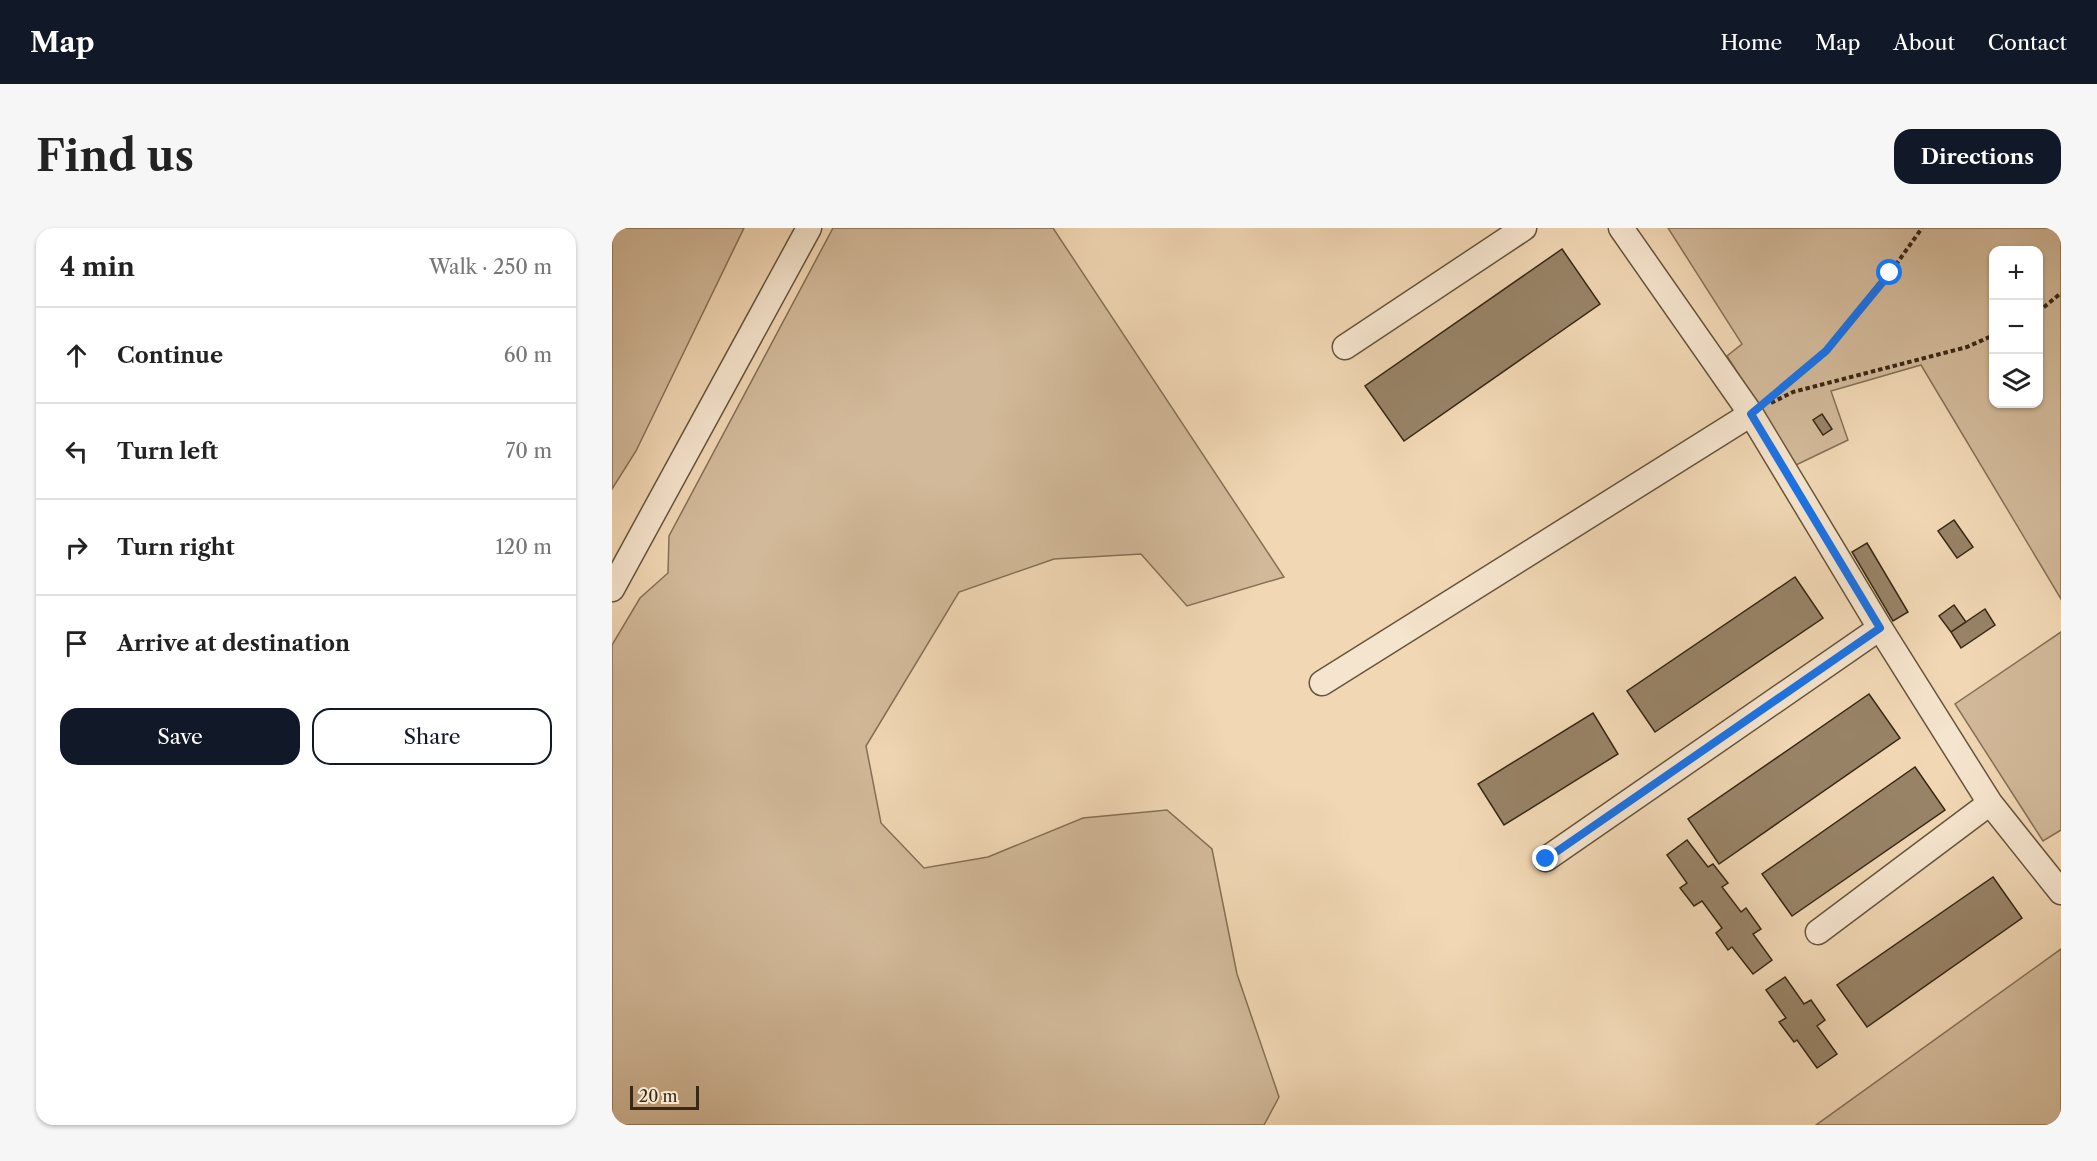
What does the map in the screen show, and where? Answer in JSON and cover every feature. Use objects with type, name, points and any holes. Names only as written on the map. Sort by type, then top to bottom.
[{"type":"street","points":[[612,589],[809,228]]},
{"type":"street","points":[[1345,347],[1524,228]]},
{"type":"street","points":[[1621,228],[1751,414],[1880,628],[1990,803],[2061,892]]},
{"type":"street","points":[[1322,683],[1751,414]]},
{"type":"street","points":[[1546,859],[1880,628]]},
{"type":"street","points":[[1818,932],[1990,803]]},
{"type":"path","points":[[1751,414],[1826,351],[1890,273],[1922,228]]},
{"type":"path","points":[[2043,308],[2061,293]]},
{"type":"path","points":[[1751,414],[1792,392],[1967,347],[1989,337]]},
{"type":"shaded area","points":[[612,228],[744,228],[636,451],[612,489]]},
{"type":"shaded area","points":[[833,228],[1053,228],[1284,577],[1187,606],[1141,554],[1054,559],[959,592],[866,746],[881,823],[924,868],[988,857],[1083,818],[1167,810],[1212,849],[1237,974],[1279,1097],[1264,1125],[612,1125],[612,645],[640,598],[668,573],[669,536]]},
{"type":"shaded area","points":[[1668,228],[2061,228],[2061,599],[1921,365],[1831,391],[1848,440],[1796,465],[1727,356],[1742,344]]},
{"type":"shaded area","points":[[2061,632],[2061,830],[2043,841],[1955,704]]},
{"type":"shaded area","points":[[2061,949],[2061,1125],[1816,1125]]},
{"type":"building","points":[[1562,249],[1600,304],[1404,441],[1365,386]]},
{"type":"building","points":[[1822,414],[1832,429],[1823,435],[1813,420]]},
{"type":"building","points":[[1954,520],[1973,547],[1957,558],[1938,531]]},
{"type":"building","points":[[1867,543],[1908,612],[1893,621],[1852,552]]},
{"type":"building","points":[[1795,577],[1823,618],[1655,732],[1627,691]]},
{"type":"building","points":[[1954,605],[1966,622],[1951,632],[1939,616]]},
{"type":"building","points":[[1985,609],[1995,625],[1961,648],[1951,632]]},
{"type":"building","points":[[1869,694],[1900,738],[1719,864],[1688,819]]},
{"type":"building","points":[[1593,713],[1618,754],[1504,825],[1478,784]]},
{"type":"building","points":[[1915,767],[1945,810],[1792,916],[1762,874]]},
{"type":"building","points":[[1687,840],[1708,867],[1713,864],[1728,883],[1722,887],[1741,912],[1746,908],[1761,929],[1753,934],[1772,960],[1753,974],[1732,947],[1728,950],[1716,933],[1722,928],[1702,901],[1694,906],[1680,888],[1687,883],[1667,855]]},
{"type":"building","points":[[1993,877],[2022,918],[1867,1027],[1837,985]]},
{"type":"building","points":[[1785,977],[1804,1004],[1811,1000],[1825,1020],[1817,1026],[1837,1054],[1817,1068],[1797,1040],[1794,1042],[1779,1022],[1786,1018],[1766,990]]},
{"type":"route","points":[[1546,859],[1880,628],[1751,414],[1826,351],[1890,273]]}]
